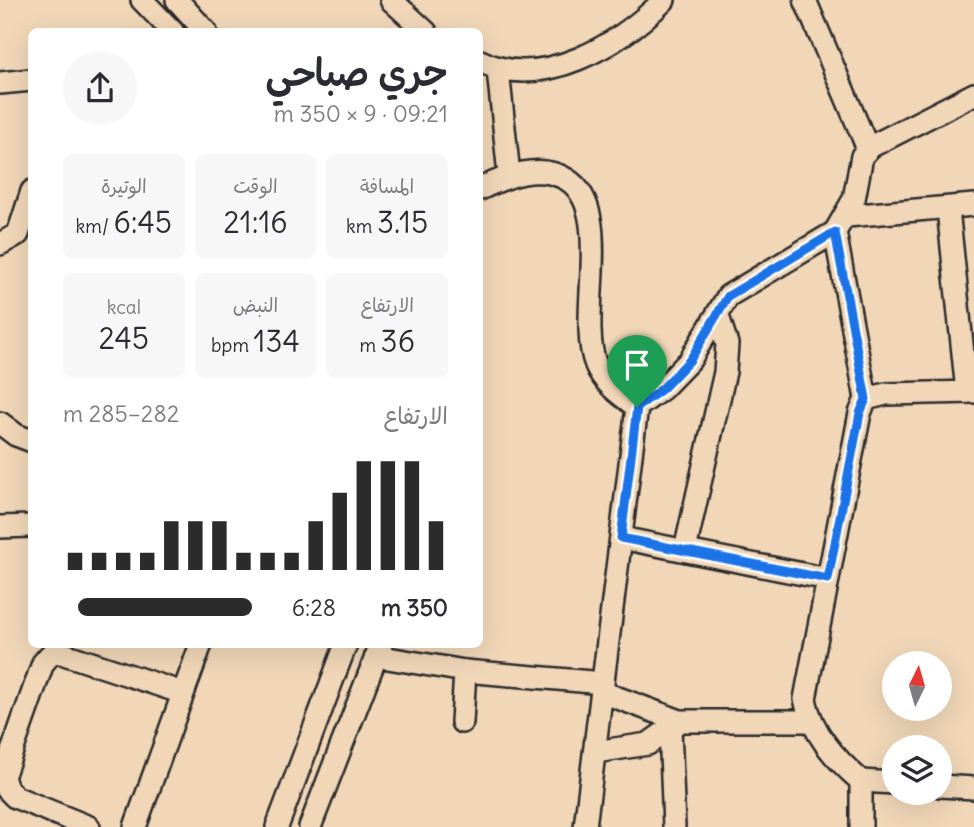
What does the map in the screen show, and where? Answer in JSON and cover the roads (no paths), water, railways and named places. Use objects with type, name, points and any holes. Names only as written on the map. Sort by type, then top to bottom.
[{"type":"street","points":[[142,0],[169,28]]},
{"type":"street","points":[[177,0],[202,28]]},
{"type":"street","points":[[391,0],[422,28]]},
{"type":"street","points":[[509,175],[489,66],[546,70],[595,50],[641,22],[664,0]]},
{"type":"street","points":[[805,0],[869,149]]},
{"type":"street","points":[[0,83],[28,80]]},
{"type":"street","points":[[882,782],[862,781],[848,770],[809,721],[805,699],[860,413],[866,399],[841,224],[854,199],[862,156],[869,149],[974,94]]},
{"type":"street","points":[[483,188],[509,175],[546,171],[570,182],[583,199],[591,217],[591,335],[595,363],[614,389],[637,407]]},
{"type":"street","points":[[0,244],[18,233],[28,203]]},
{"type":"street","points":[[586,827],[637,407],[662,389],[690,360],[728,296],[841,224],[974,205]]},
{"type":"street","points":[[866,399],[886,394],[971,392],[948,209]]},
{"type":"street","points":[[685,550],[725,372],[727,344],[718,316]]},
{"type":"street","points":[[0,423],[28,439]]},
{"type":"street","points":[[0,527],[28,526]]},
{"type":"street","points":[[621,538],[828,579]]},
{"type":"street","points":[[135,827],[200,648]]},
{"type":"street","points":[[277,827],[344,648]]},
{"type":"street","points":[[310,827],[379,650],[465,671],[603,688],[675,725],[809,721]]},
{"type":"street","points":[[89,827],[15,797],[7,789],[3,777],[43,663],[50,655],[58,652],[183,693]]},
{"type":"street","points":[[462,722],[465,671]]},
{"type":"street","points":[[595,752],[648,744],[675,725]]},
{"type":"street","points":[[674,827],[675,725]]},
{"type":"street","points":[[861,827],[862,781]]},
{"type":"street","points":[[952,787],[974,788]]}]
